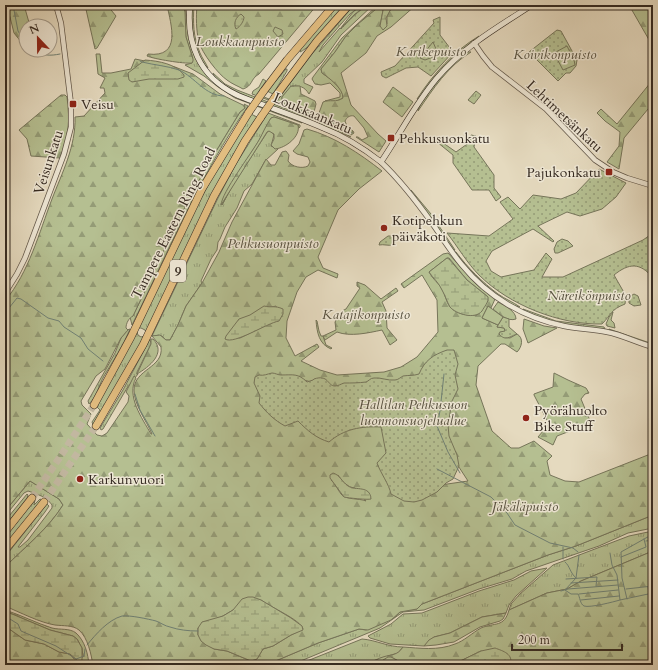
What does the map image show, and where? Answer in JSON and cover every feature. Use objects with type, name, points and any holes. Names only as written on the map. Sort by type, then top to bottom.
[{"type":"highway","name":"Tampere Eastern Ring Road","points":[[94,405],[131,337],[202,190],[249,112],[263,92],[287,60],[334,5]]},
{"type":"highway","name":"Tampere Eastern Ring Road","points":[[96,426],[143,345],[214,196],[239,152],[275,97],[317,41],[349,5]]},
{"type":"highway","points":[[5,532],[32,498]]},
{"type":"highway","points":[[5,550],[44,502]]},
{"type":"main road","name":"Loukkaankatu","points":[[190,5],[188,19],[191,42],[197,57],[205,70],[217,83],[237,95],[305,120],[340,135],[362,148],[381,162]]},
{"type":"main road","points":[[381,162],[418,103],[433,83],[452,62],[474,43],[532,5]]},
{"type":"street","name":"Veisunkatu","points":[[5,293],[25,258],[70,133],[70,104],[60,23],[56,5]]},
{"type":"street","name":"Lehtimetsänkatu","points":[[474,43],[492,67],[546,109],[595,160],[613,172],[653,186]]},
{"type":"street","name":"Loukkaankatu","points":[[381,162],[431,222],[462,266],[483,287],[497,298],[519,311],[542,320],[567,326],[610,332],[653,347]]},
{"type":"green space","points":[[5,5],[24,5],[28,18],[18,18],[18,38],[14,33]]},
{"type":"green space","points":[[85,5],[107,5],[116,16],[95,49]]},
{"type":"green space","points":[[167,5],[183,5],[185,12],[186,37],[193,59],[192,63],[169,61],[147,56],[148,54],[159,54],[166,51],[170,46],[172,30]]},
{"type":"green space","points":[[183,5],[187,16],[189,39],[192,50],[200,66],[210,78],[223,89],[238,97],[253,104],[301,121],[302,123],[235,98],[204,76],[185,65],[192,63],[192,54],[185,34]]},
{"type":"green space","points":[[192,5],[194,5],[196,41],[208,68],[203,63],[196,48],[192,30]]},
{"type":"green space","name":"Loukkaanpuisto","points":[[197,5],[317,5],[259,74],[246,88],[243,89],[223,77],[203,52],[197,33]]},
{"type":"green space","points":[[338,5],[345,5],[317,38],[300,52],[301,48]]},
{"type":"green space","points":[[354,5],[362,5],[350,14],[323,45],[319,52],[340,28],[341,29],[356,14],[364,8],[373,5],[341,35],[322,62],[304,79],[304,83],[313,87],[309,94],[302,87],[292,86],[282,97],[282,102],[284,104],[308,113],[314,112],[312,116],[252,94],[253,91],[259,87],[263,79],[266,81],[257,94],[276,102],[312,54]]},
{"type":"green space","points":[[362,5],[367,5],[355,14],[340,29],[353,12]]},
{"type":"green space","points":[[378,5],[381,5],[346,36],[321,69],[322,73],[339,87],[343,94],[343,98],[335,102],[325,101],[340,97],[340,93],[330,83],[321,85],[315,84],[312,79],[313,77],[342,38]]},
{"type":"green space","points":[[381,5],[384,5],[380,26],[387,24],[387,16],[393,5],[416,5],[391,27],[377,36],[366,53],[341,73],[351,105],[386,141],[379,152],[356,137],[362,140],[368,137],[364,128],[354,116],[347,118],[345,121],[347,126],[353,131],[352,133],[322,119],[319,113],[323,102],[343,98],[338,87],[332,80],[322,73],[321,69],[346,36]]},
{"type":"green space","points":[[384,5],[393,5],[386,18],[387,26],[383,30],[380,26]]},
{"type":"green space","points":[[629,5],[653,5],[653,103],[624,138],[619,169],[607,162],[619,146],[620,132],[597,113],[601,109],[617,124],[651,82],[652,45]]},
{"type":"green space","points":[[241,14],[244,17],[243,20],[236,29],[236,20]]},
{"type":"green space","name":"Karikepuisto","points":[[440,17],[440,35],[453,52],[431,76],[418,67],[406,68],[386,78],[382,76],[381,72],[395,66],[434,23],[433,20]]},
{"type":"green space","points":[[275,27],[282,30],[283,34],[278,37],[273,31]]},
{"type":"green space","name":"Koivikonpuisto","points":[[557,30],[561,31],[577,60],[576,66],[570,73],[566,73],[558,81],[529,52]]},
{"type":"green space","points":[[479,36],[417,99],[445,64],[461,49]]},
{"type":"green space","points":[[433,42],[436,49],[433,57],[425,60],[420,58]]},
{"type":"green space","points":[[567,46],[575,65],[563,70],[554,53]]},
{"type":"green space","points":[[467,52],[471,52],[448,71],[435,86],[418,111],[426,94],[438,78]]},
{"type":"green space","points":[[96,54],[100,54],[102,73],[111,73],[131,69],[135,59],[175,67],[193,74],[220,94],[243,105],[245,108],[240,112],[192,193],[133,316],[127,323],[126,328],[128,330],[121,338],[105,369],[96,376],[81,401],[82,405],[91,414],[87,424],[97,435],[102,436],[107,433],[128,402],[129,396],[126,392],[134,376],[136,378],[133,385],[133,392],[136,407],[152,434],[138,407],[134,390],[135,383],[139,377],[158,360],[161,354],[161,347],[152,336],[160,335],[166,340],[170,340],[186,306],[202,283],[219,252],[232,222],[266,159],[271,165],[275,165],[282,152],[286,151],[289,155],[288,161],[292,165],[300,167],[308,166],[310,162],[308,157],[297,154],[293,151],[299,144],[304,130],[307,129],[327,136],[346,146],[382,171],[359,189],[338,210],[318,257],[323,268],[338,274],[337,278],[318,270],[306,277],[297,292],[287,321],[286,338],[295,356],[317,344],[319,347],[301,361],[320,370],[337,375],[384,372],[401,367],[417,357],[438,332],[437,300],[422,275],[404,288],[401,284],[443,254],[448,253],[476,284],[495,299],[491,308],[488,306],[482,318],[498,325],[497,327],[505,328],[505,332],[501,332],[503,337],[510,338],[517,334],[521,338],[521,345],[517,352],[505,344],[501,344],[478,366],[476,385],[492,431],[511,448],[519,448],[534,441],[552,456],[547,461],[550,475],[565,481],[579,482],[653,453],[653,515],[576,546],[548,555],[422,604],[417,609],[400,612],[391,620],[368,630],[359,629],[318,643],[266,665],[93,665],[85,637],[77,628],[43,622],[5,606],[5,567],[43,530],[63,505],[59,499],[30,481],[5,511],[5,301],[21,278],[38,239],[71,149],[75,128],[75,117],[84,116],[105,93],[104,88],[100,88],[105,78],[98,74]],"holes":[[[449,258],[467,280],[487,296],[488,301],[477,315],[459,313],[447,303],[444,292],[429,272]],[[276,306],[278,321],[272,322],[240,338],[226,336],[268,308]],[[428,374],[455,461],[468,481],[413,489],[387,427],[336,423],[304,380],[347,392]],[[338,475],[343,482],[350,487],[355,488],[366,501],[343,496],[331,480]],[[261,600],[297,622],[303,629],[273,646],[263,649],[257,659],[251,661],[227,651],[214,649],[198,635],[198,628],[233,610]]]},
{"type":"green space","points":[[145,60],[161,62],[172,66],[181,71],[184,77],[178,79],[149,79],[132,82],[129,80],[128,73]]},
{"type":"green space","points":[[286,69],[287,71],[273,94],[267,91]]},
{"type":"green space","points":[[213,73],[225,84],[237,90],[312,119],[255,100],[226,86],[217,79]]},
{"type":"green space","points":[[291,86],[300,86],[301,94],[315,101],[316,104],[314,112],[308,113],[282,103],[282,97]]},
{"type":"green space","points":[[393,87],[413,102],[402,117],[383,102]]},
{"type":"green space","points":[[476,91],[481,95],[474,104],[468,100]]},
{"type":"green space","points":[[61,95],[65,95],[67,97],[68,121],[67,135],[60,158],[31,156],[27,139],[19,130]]},
{"type":"green space","points":[[244,104],[248,106],[231,132],[200,186],[132,325],[130,317],[133,316],[179,219],[212,158],[240,112],[245,108]]},
{"type":"green space","points":[[268,113],[300,125],[300,127],[299,128],[298,125],[274,117],[271,118],[241,169],[222,205],[233,185],[268,131],[271,131],[274,135],[271,146],[278,149],[265,161],[252,184],[244,191],[237,208],[225,227],[218,242],[217,250],[211,259],[201,281],[202,283],[186,306],[170,340],[166,340],[162,336],[152,336],[218,198],[236,164]]},
{"type":"green space","points":[[319,113],[322,119],[351,133],[353,131],[354,133],[351,135],[318,119]]},
{"type":"green space","points":[[251,114],[257,117],[239,145],[212,194],[146,332],[145,330],[139,328],[179,240],[215,172]]},
{"type":"green space","points":[[274,117],[298,125],[295,137],[288,144],[275,149],[271,145],[274,139],[274,134],[269,131],[267,132],[221,205],[231,182],[259,140],[269,121]]},
{"type":"green space","points":[[320,122],[337,129],[351,137],[319,124]]},
{"type":"green space","points":[[471,135],[476,136],[474,147],[494,175],[494,188],[501,197],[496,201],[489,190],[472,190],[453,163],[453,155],[437,142],[439,140],[456,152],[470,142]]},
{"type":"green space","name":"Näreikönpuisto","points":[[599,169],[626,183],[616,197],[602,209],[580,216],[567,212],[538,226],[554,241],[553,242],[533,229],[492,251],[486,261],[491,271],[501,277],[534,270],[546,253],[552,259],[542,277],[563,277],[643,240],[653,233],[653,278],[644,269],[634,266],[625,268],[614,275],[626,296],[625,304],[614,310],[602,324],[569,321],[553,317],[520,304],[491,286],[479,275],[447,233],[489,236],[513,219],[500,202],[508,197],[520,209],[533,195],[561,199],[576,193]]},
{"type":"green space","points":[[411,190],[431,214],[455,250],[453,250],[410,191]]},
{"type":"green space","points":[[388,236],[393,236],[395,243],[393,245],[379,245],[380,242]]},
{"type":"green space","points":[[562,239],[568,241],[573,246],[555,253],[554,249],[557,242]]},
{"type":"green space","points":[[455,252],[486,285],[520,307],[502,300],[493,293],[475,276]]},
{"type":"green space","points":[[447,258],[467,280],[488,297],[488,301],[479,314],[470,316],[453,310],[439,285],[429,272]]},
{"type":"green space","name":"Katajikonpuisto","points":[[357,282],[365,285],[381,299],[396,288],[398,291],[382,302],[386,311],[387,328],[397,340],[390,345],[382,330],[353,334],[337,332],[325,340],[323,336],[336,330],[335,322],[360,288],[357,286]]},
{"type":"green space","points":[[634,294],[638,296],[641,305],[634,306],[629,303],[629,297]]},
{"type":"green space","points":[[498,302],[512,311],[516,316],[516,319],[513,320],[507,318],[493,309]]},
{"type":"green space","points":[[264,306],[283,309],[283,314],[279,321],[236,339],[225,339],[239,319],[250,315]]},
{"type":"green space","points":[[488,306],[503,317],[498,325],[482,318]]},
{"type":"green space","points":[[523,309],[556,321],[604,327],[605,329],[585,328],[564,324],[534,315]]},
{"type":"green space","points":[[613,312],[611,320],[614,323],[615,328],[607,326],[606,324]]},
{"type":"green space","points":[[503,317],[509,319],[509,327],[517,334],[504,338],[499,334],[500,332],[505,331],[504,328],[497,327]]},
{"type":"green space","points":[[524,319],[544,326],[557,328],[528,343],[523,329]]},
{"type":"green space","points":[[316,320],[321,336],[323,336],[326,345],[332,348],[331,349],[327,347],[319,338]]},
{"type":"green space","points":[[130,329],[104,376],[96,394],[89,404],[88,401],[115,353],[121,338],[127,330]]},
{"type":"green space","points":[[609,330],[653,344],[653,345]]},
{"type":"green space","points":[[137,332],[141,337],[144,336],[128,367],[93,425],[92,422],[100,410],[96,406]]},
{"type":"green space","points":[[150,339],[151,344],[137,372],[138,374],[127,388],[101,430],[100,428],[123,390]]},
{"type":"green space","points":[[151,339],[153,339],[157,344],[158,349],[155,359],[147,368],[137,374],[151,344]]},
{"type":"green space","name":"Hallilan Pehkusuon luonnonsuojelualue","points":[[447,350],[454,350],[458,364],[455,375],[458,389],[452,401],[448,425],[449,436],[457,455],[459,466],[453,479],[446,483],[437,492],[422,500],[414,502],[404,501],[391,494],[389,486],[377,463],[386,453],[381,427],[353,429],[341,434],[329,442],[312,434],[298,421],[285,426],[274,419],[259,403],[260,396],[254,383],[255,377],[272,373],[298,376],[307,382],[322,378],[335,386],[344,383],[366,382],[373,378],[396,380],[403,376],[419,374],[424,365],[430,359]]},
{"type":"green space","points":[[554,373],[586,388],[589,393],[585,394],[581,399],[591,423],[557,436],[553,445],[538,437],[549,424],[534,394],[553,387]]},
{"type":"green space","points":[[333,473],[348,486],[368,492],[371,499],[344,497],[330,478],[330,475]]},
{"type":"green space","points":[[30,481],[59,499],[63,505],[43,530],[5,567],[5,557],[47,504],[49,506],[45,512],[18,547],[28,540],[52,508],[50,502],[45,498],[28,491],[24,493],[5,516],[5,511]]},
{"type":"green space","points":[[27,494],[27,498],[5,526],[5,521]]},
{"type":"green space","points":[[40,499],[42,500],[5,546],[5,537],[35,500],[34,505]]},
{"type":"green space","points":[[653,515],[653,528],[628,533],[599,546],[526,571],[512,579],[479,589],[424,610],[403,612],[380,628],[291,665],[266,665],[318,643],[359,629],[366,630],[394,618],[400,612],[417,609],[422,604],[548,555],[576,546]]},
{"type":"green space","points":[[653,531],[653,553],[648,553],[581,581],[567,589],[547,593],[509,610],[511,604],[520,594],[553,565],[629,536]]},
{"type":"green space","points":[[648,553],[653,553],[653,665],[546,665],[544,660],[540,661],[539,665],[510,665],[511,661],[481,651],[452,665],[406,665],[391,657],[382,663],[382,665],[369,665],[379,658],[396,653],[403,647],[442,648],[455,644],[481,628],[502,622],[507,616],[509,610],[547,593],[567,589],[581,581]]},
{"type":"green space","points":[[547,568],[516,596],[509,605],[506,613],[482,617],[450,633],[434,637],[424,646],[390,644],[368,636],[391,624],[403,614],[422,613],[479,591],[514,580],[531,571]]},
{"type":"green space","points":[[248,597],[261,600],[291,618],[302,626],[303,630],[291,635],[273,646],[263,649],[257,659],[251,661],[227,651],[214,649],[201,641],[198,635],[198,628],[202,622],[223,616],[233,610],[242,599]]},
{"type":"green space","points":[[5,610],[52,628],[74,631],[82,640],[86,648],[89,665],[5,665],[5,626],[25,640],[44,644],[59,652],[70,654],[74,659],[83,657],[82,648],[77,639],[73,636],[50,630]]},
{"type":"green space","points":[[5,611],[50,630],[73,636],[77,639],[82,648],[82,660],[79,662],[70,654],[59,652],[44,644],[25,640],[5,626]]},
{"type":"green space","points":[[506,613],[500,621],[480,627],[454,642],[424,646],[434,637],[450,633],[482,617]]},
{"type":"green space","points":[[362,639],[403,647],[398,653],[375,660],[369,665],[297,665]]},
{"type":"green space","points":[[495,648],[509,656],[511,661],[510,665],[452,665],[481,651]]},
{"type":"green space","points":[[391,657],[406,665],[382,665],[383,660]]},
{"type":"waterway","points":[[8,5],[14,10],[18,31]]},
{"type":"waterway","points":[[140,61],[179,70],[211,93],[224,96]]},
{"type":"waterway","points":[[295,109],[311,114]]},
{"type":"waterway","points":[[321,118],[341,126],[352,133]]},
{"type":"waterway","points":[[5,313],[17,298],[21,299],[48,318],[59,321],[64,327],[81,338],[88,349],[103,361]]},
{"type":"waterway","points":[[444,374],[437,426],[448,452],[460,473]]},
{"type":"waterway","points":[[135,394],[140,410],[155,436]]},
{"type":"waterway","points":[[437,469],[491,497],[507,513],[515,525],[550,543],[573,548],[578,552]]},
{"type":"waterway","points":[[627,599],[622,578],[621,552],[653,534]]},
{"type":"waterway","points":[[621,557],[646,547],[644,539]]},
{"type":"waterway","points":[[646,541],[653,540]]},
{"type":"waterway","points":[[563,547],[563,559]]},
{"type":"waterway","points":[[610,553],[612,565],[617,575],[620,600],[653,593]]},
{"type":"waterway","points":[[579,555],[576,578],[565,590],[571,594],[578,594],[584,606],[596,606],[620,600]]},
{"type":"waterway","points":[[565,562],[576,578]]},
{"type":"waterway","points":[[566,579],[597,577],[596,586]]},
{"type":"waterway","points":[[571,583],[618,580]]},
{"type":"waterway","points":[[561,591],[568,589],[618,585]]},
{"type":"waterway","points":[[626,589],[653,586]]},
{"type":"waterway","points":[[648,587],[649,593]]},
{"type":"waterway","points":[[579,594],[618,590]]},
{"type":"waterway","points":[[581,600],[619,596]]},
{"type":"waterway","points":[[5,616],[18,624],[21,631],[56,646],[76,659],[84,656],[85,649]]},
{"type":"waterway","points":[[87,645],[107,624],[122,616],[153,620],[168,627],[180,630],[198,631]]},
{"type":"tunnel","points":[[32,498],[94,405]]},
{"type":"tunnel","points":[[44,502],[96,426]]},
{"type":"place","name":"Veisu","points":[[73,104]]},
{"type":"place","name":"Pehkusuonkatu","points":[[391,138]]},
{"type":"place","name":"Pajukonkatu","points":[[609,172]]},
{"type":"place","name":"Kotipehkun päiväkoti","points":[[384,228]]},
{"type":"place","name":"Pyörähuolto Bike Stuff","points":[[526,418]]},
{"type":"place","name":"Karkunvuori","points":[[80,479]]},
{"type":"park label","name":"Pehkusuonpuisto","points":[[273,243]]},
{"type":"park label","name":"Jäkäläpuisto","points":[[525,506]]}]
